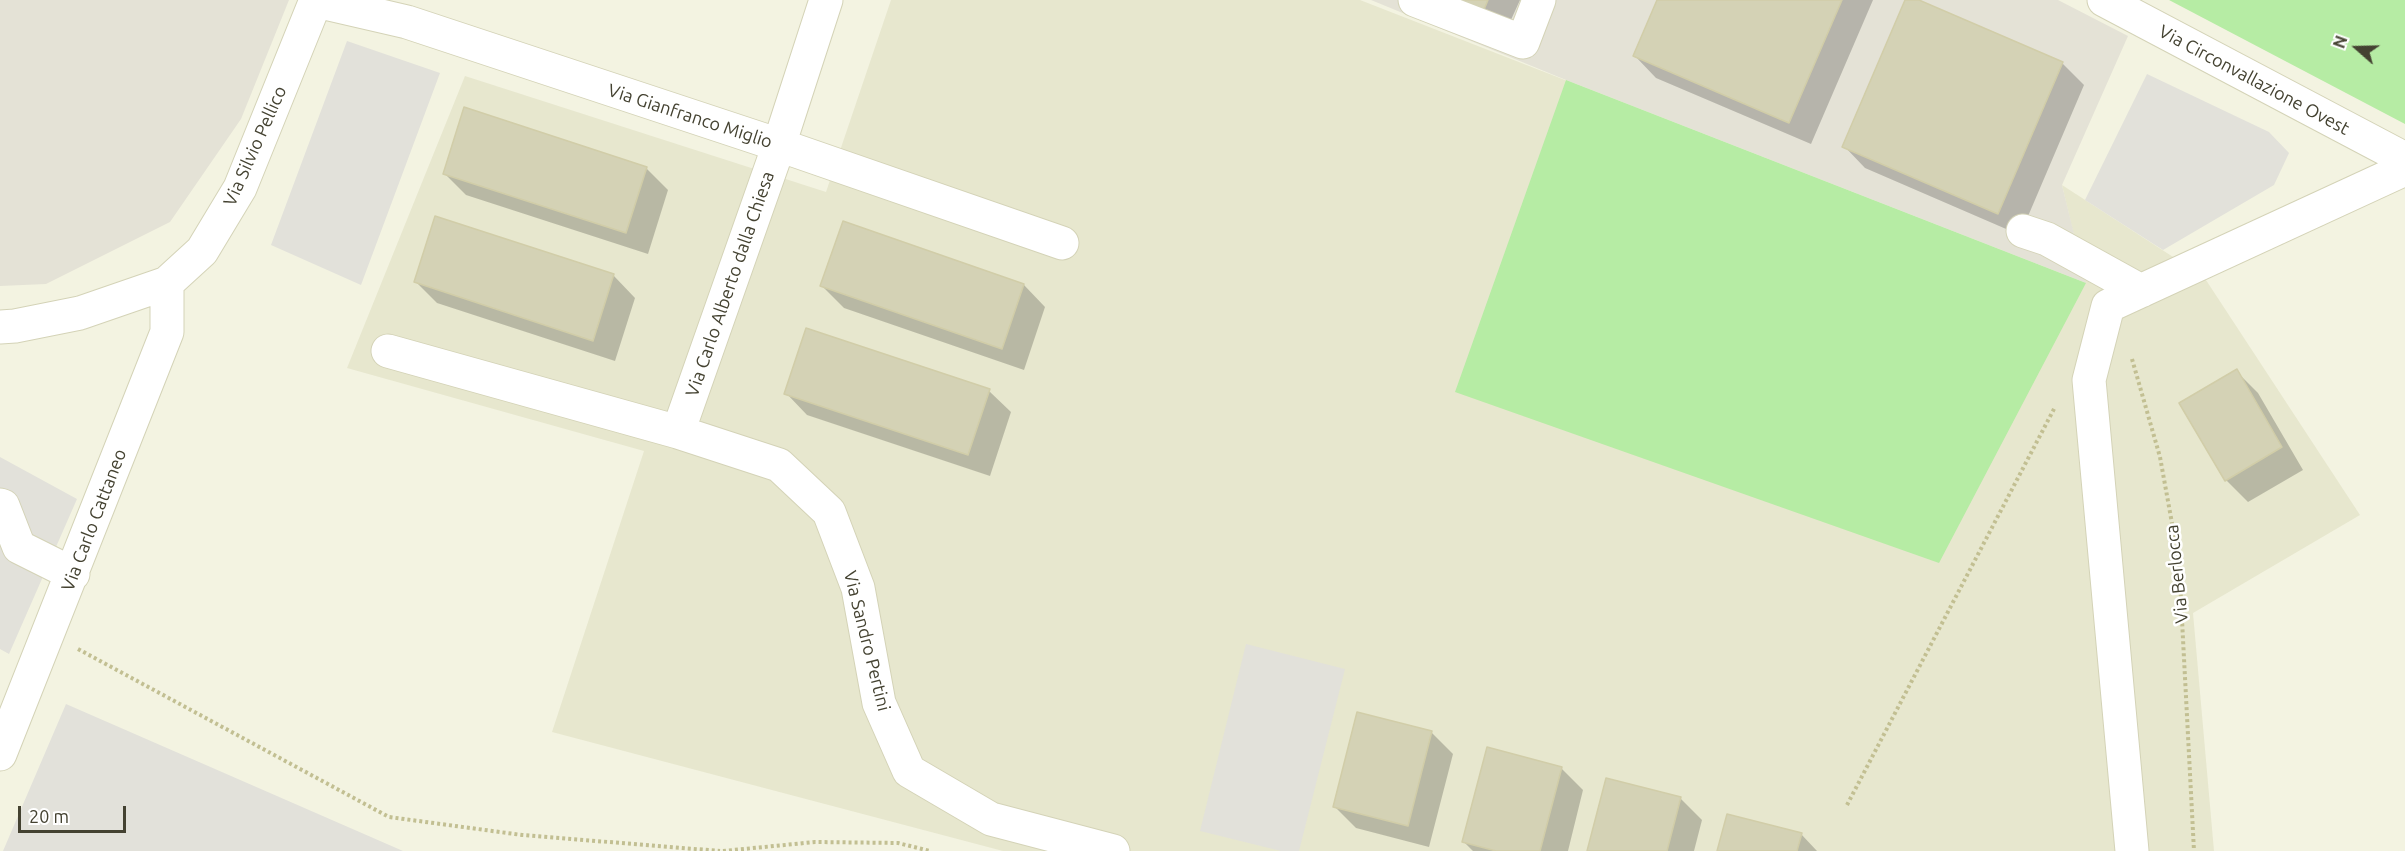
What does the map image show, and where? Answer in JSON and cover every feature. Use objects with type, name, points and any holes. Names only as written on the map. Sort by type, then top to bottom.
[{"type":"street","name":"Via Gianfranco Miglio","points":[[316,0],[411,11],[779,145],[1062,243]]},
{"type":"street","name":"Via Silvio Pellico","points":[[0,327],[80,313],[167,283],[202,251],[240,188],[316,0]]},
{"type":"street","name":"Via Carlo Alberto dalla Chiesa","points":[[678,432],[779,145],[826,0]]},
{"type":"street","points":[[1415,0],[1523,42],[1539,0]]},
{"type":"street","name":"Via Circonvallazione Ovest","points":[[2104,0],[2405,159]]},
{"type":"street","points":[[2132,851],[2089,380],[2108,306],[2405,169]]},
{"type":"street","points":[[2023,231],[2048,240],[2141,291]]},
{"type":"street","name":"Via Carlo Cattaneo","points":[[0,754],[167,332],[167,283]]},
{"type":"street","name":"Via Sandro Pertini","points":[[388,351],[678,432],[779,465],[829,512],[858,588],[879,703],[909,771],[991,819],[1113,851]]},
{"type":"street","points":[[0,505],[3,506],[9,555],[73,574]]},
{"type":"path","name":"Via Berlocca","points":[[2130,354],[2160,457],[2179,562],[2194,851]]},
{"type":"path","points":[[1847,805],[2058,401]]},
{"type":"path","points":[[49,633],[390,817],[522,835],[721,851],[815,842],[898,843],[930,851]]},
{"type":"shaded area","points":[[0,0],[289,0],[241,119],[170,222],[46,284],[0,286]]},
{"type":"shaded area","points":[[891,0],[1360,0],[2085,283],[2062,185],[2204,277],[2360,515],[2193,613],[2214,851],[1003,851],[552,732],[644,451],[347,368],[465,76],[826,192]]},
{"type":"shaded area","points":[[1371,0],[2058,0],[2128,36],[2062,185],[2086,283],[1566,80]]},
{"type":"shaded area","points":[[347,41],[440,73],[361,285],[271,245]]},
{"type":"shaded area","points":[[2147,74],[2269,132],[2289,153],[2274,185],[2163,250],[2085,200]]},
{"type":"shaded area","points":[[0,457],[77,499],[9,654],[0,649]]},
{"type":"shaded area","points":[[1246,644],[1345,669],[1299,851],[1281,851],[1200,831]]},
{"type":"shaded area","points":[[66,704],[403,851],[3,851]]},
{"type":"green space","points":[[2169,0],[2405,0],[2405,124]]},
{"type":"green space","points":[[1566,80],[2086,283],[1939,563],[1455,392]]},
{"type":"building","points":[[1456,0],[1488,0],[1483,12]]},
{"type":"building","points":[[1657,0],[1842,0],[1789,123],[1633,56]]},
{"type":"building","points":[[1905,0],[1919,0],[2063,62],[1998,214],[1842,147]]},
{"type":"building","points":[[464,107],[647,167],[626,233],[443,174]]},
{"type":"building","points":[[435,216],[614,274],[593,341],[414,282]]},
{"type":"building","points":[[843,221],[1024,284],[1002,349],[820,286]]},
{"type":"building","points":[[806,328],[990,389],[968,455],[784,394]]},
{"type":"building","points":[[2237,369],[2282,447],[2225,481],[2179,403]]},
{"type":"building","points":[[1357,712],[1432,731],[1408,826],[1333,807]]},
{"type":"building","points":[[1487,747],[1562,767],[1540,851],[1496,851],[1462,842]]},
{"type":"building","points":[[1606,778],[1681,797],[1667,851],[1587,851]]},
{"type":"building","points":[[1727,814],[1802,833],[1797,851],[1717,851]]}]
